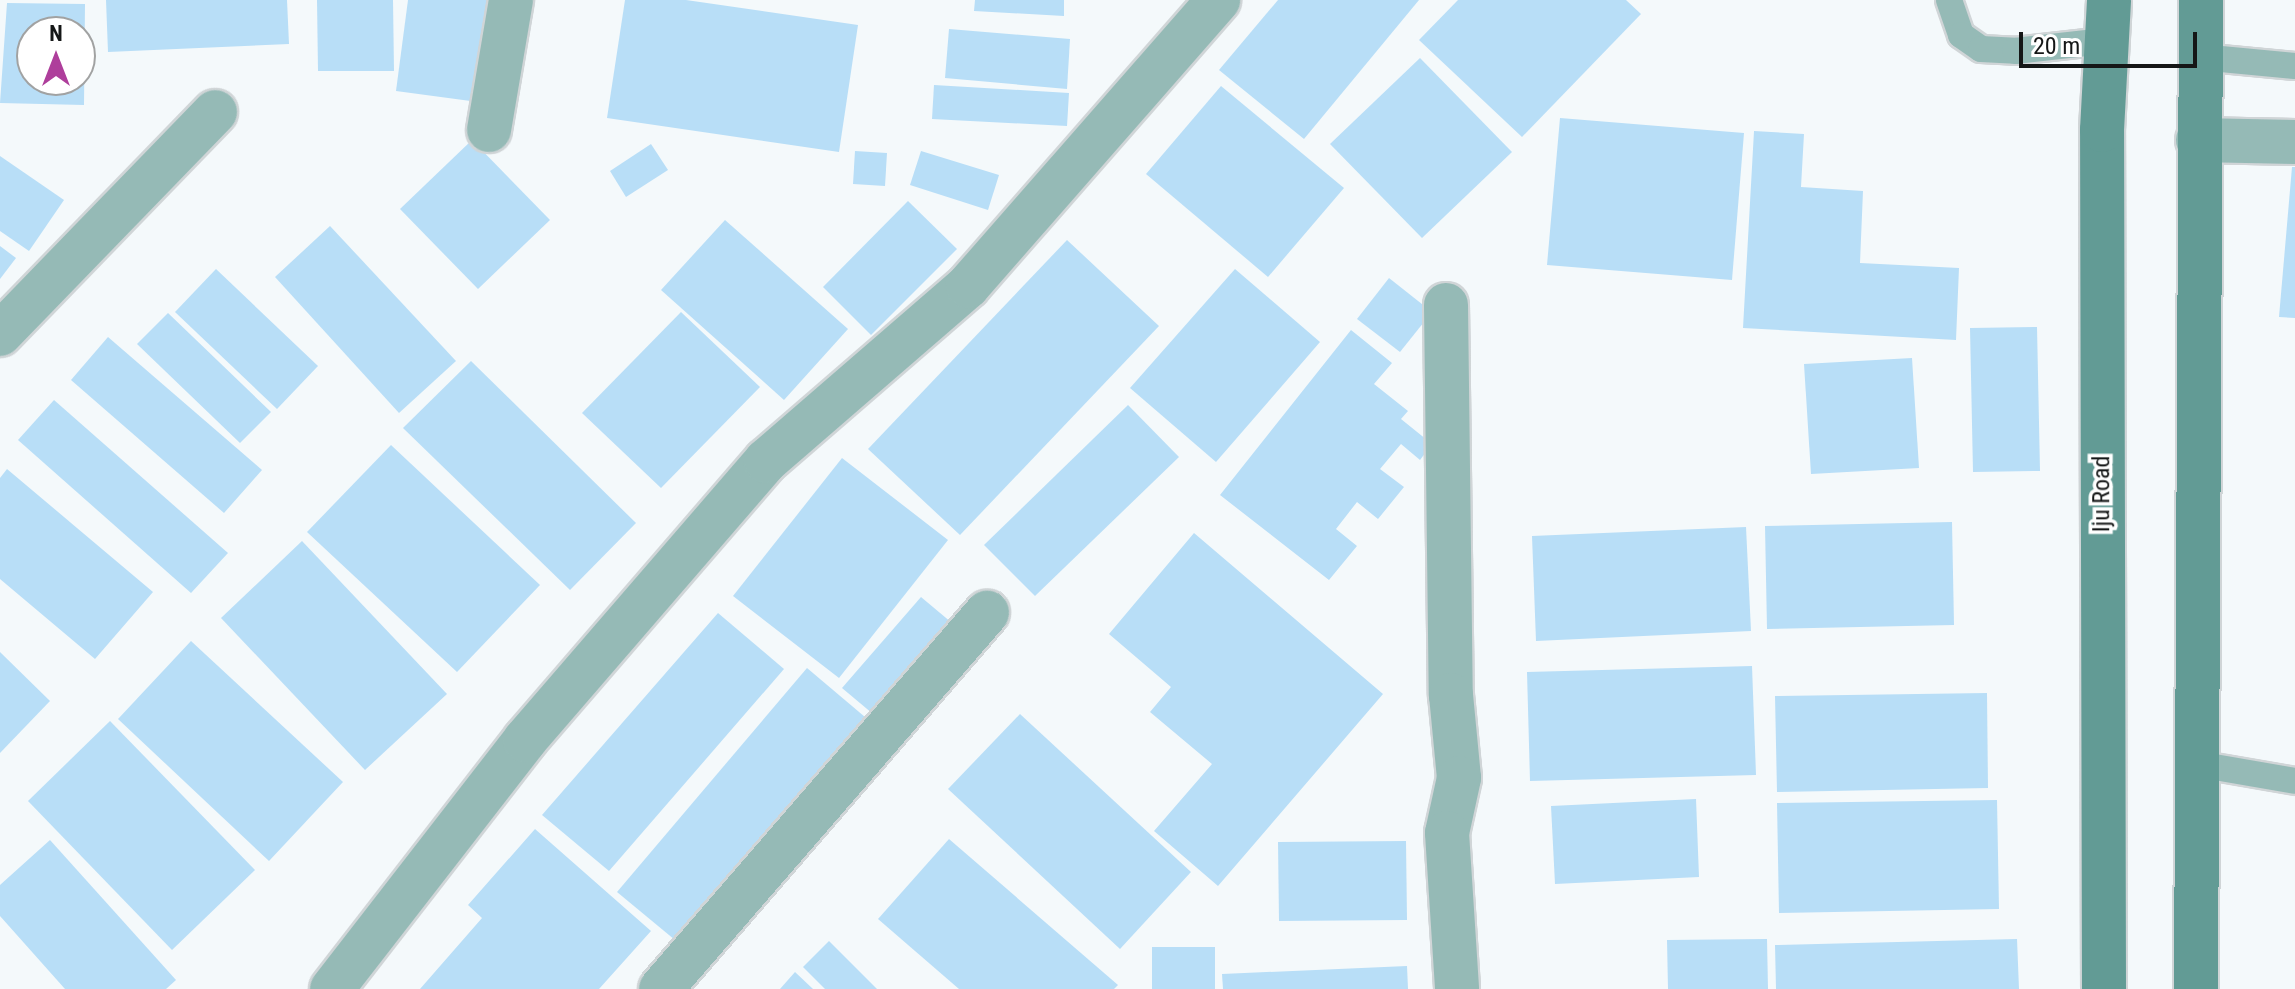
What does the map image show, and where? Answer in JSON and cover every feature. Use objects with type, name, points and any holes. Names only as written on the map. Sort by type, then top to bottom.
[{"type":"main road","points":[[2196,989],[2201,0]]},
{"type":"main road","name":"Iju Road","points":[[2104,989],[2106,20]]},
{"type":"street","points":[[489,130],[511,0]]},
{"type":"street","points":[[332,989],[525,740],[766,461],[968,286],[1218,0]]},
{"type":"street","points":[[0,334],[215,112]]},
{"type":"street","points":[[2198,140],[2295,142]]},
{"type":"street","points":[[1446,305],[1451,695],[1459,778],[1447,833],[1457,989]]},
{"type":"street","points":[[661,989],[987,612]]},
{"type":"lane","points":[[1949,0],[1961,35],[1981,49],[2015,51],[2106,20]]},
{"type":"lane","points":[[2200,57],[2295,66]]},
{"type":"lane","points":[[2197,764],[2295,781]]},
{"type":"building","points":[[106,0],[287,0],[289,44],[108,52]]},
{"type":"building","points":[[317,0],[393,0],[394,71],[318,71]]},
{"type":"building","points":[[408,0],[491,0],[478,102],[396,91]]},
{"type":"building","points":[[625,0],[686,0],[858,25],[839,152],[607,118]]},
{"type":"building","points":[[975,0],[1064,0],[1064,16],[974,11]]},
{"type":"building","points":[[1278,0],[1419,0],[1304,139],[1219,70]]},
{"type":"building","points":[[1458,0],[1626,0],[1641,14],[1522,137],[1419,40]]},
{"type":"building","points":[[7,3],[85,4],[85,16],[16,16],[16,96],[84,96],[84,105],[0,103]]},
{"type":"building","points":[[949,29],[1070,39],[1067,89],[945,78]]},
{"type":"building","points":[[1420,58],[1512,152],[1422,238],[1330,144]]},
{"type":"building","points":[[934,85],[1069,93],[1067,126],[932,119]]},
{"type":"building","points":[[1221,86],[1344,188],[1268,277],[1146,174]]},
{"type":"building","points":[[1560,118],[1744,133],[1732,280],[1547,265]]},
{"type":"building","points":[[1754,131],[1804,134],[1801,187],[1863,191],[1860,263],[1959,268],[1956,340],[1743,328]]},
{"type":"building","points":[[472,140],[550,220],[478,289],[400,209]]},
{"type":"building","points":[[651,144],[668,170],[626,197],[610,171]]},
{"type":"building","points":[[855,151],[887,153],[885,186],[853,184]]},
{"type":"building","points":[[921,151],[999,175],[988,210],[910,185]]},
{"type":"building","points":[[0,156],[64,200],[29,251],[0,231]]},
{"type":"building","points":[[2292,167],[2295,167],[2295,318],[2279,317]]},
{"type":"building","points":[[908,201],[957,249],[871,335],[823,287]]},
{"type":"building","points":[[725,220],[848,329],[784,400],[661,290]]},
{"type":"building","points":[[330,226],[456,361],[399,413],[275,277]]},
{"type":"building","points":[[1067,240],[1159,326],[960,535],[868,449]]},
{"type":"building","points":[[0,246],[16,258],[0,279]]},
{"type":"building","points":[[216,269],[318,366],[277,409],[175,312]]},
{"type":"building","points":[[1235,269],[1320,342],[1216,462],[1130,388]]},
{"type":"building","points":[[1389,278],[1432,312],[1400,352],[1357,319]]},
{"type":"building","points":[[681,312],[760,387],[661,488],[582,413]]},
{"type":"building","points":[[168,313],[271,412],[240,443],[137,344]]},
{"type":"building","points":[[2037,327],[2040,471],[1973,472],[1970,328]]},
{"type":"building","points":[[1351,330],[1392,363],[1374,384],[1408,411],[1401,419],[1432,444],[1420,460],[1401,444],[1380,469],[1404,487],[1378,519],[1357,502],[1336,529],[1357,546],[1329,580],[1220,495]]},
{"type":"building","points":[[108,337],[262,470],[224,513],[71,380]]},
{"type":"building","points":[[1912,358],[1919,468],[1811,474],[1804,364]]},
{"type":"building","points":[[471,361],[636,523],[570,590],[403,428]]},
{"type":"building","points":[[54,400],[228,553],[191,593],[18,440]]},
{"type":"building","points":[[1128,405],[1179,457],[1035,596],[984,545]]},
{"type":"building","points":[[391,445],[540,585],[457,672],[307,532]]},
{"type":"building","points":[[842,458],[948,540],[839,678],[733,596]]},
{"type":"building","points":[[7,469],[153,592],[95,659],[0,579],[0,478]]},
{"type":"building","points":[[1952,522],[1954,625],[1767,629],[1765,526]]},
{"type":"building","points":[[1746,527],[1751,631],[1536,641],[1532,536]]},
{"type":"building","points":[[1194,533],[1383,694],[1218,886],[1154,831],[1212,764],[1150,712],[1171,687],[1109,634]]},
{"type":"building","points":[[302,541],[447,694],[365,770],[221,618]]},
{"type":"building","points":[[921,597],[958,628],[879,719],[842,688]]},
{"type":"building","points":[[718,613],[784,669],[609,871],[542,815]]},
{"type":"building","points":[[191,641],[343,782],[269,861],[118,719]]},
{"type":"building","points":[[0,652],[50,701],[0,753]]},
{"type":"building","points":[[1752,666],[1756,775],[1530,781],[1527,672]]},
{"type":"building","points":[[807,668],[865,717],[675,940],[617,892]]},
{"type":"building","points":[[1987,693],[1988,788],[1777,792],[1775,696]]},
{"type":"building","points":[[1020,714],[1191,872],[1120,949],[948,789]]},
{"type":"building","points":[[110,721],[255,870],[172,950],[28,801]]},
{"type":"building","points":[[1696,799],[1699,877],[1555,884],[1551,806]]},
{"type":"building","points":[[1997,800],[1999,909],[1779,913],[1777,803]]},
{"type":"building","points":[[535,829],[651,931],[599,989],[420,989],[482,918],[468,905]]},
{"type":"building","points":[[949,839],[1118,985],[1114,989],[959,989],[878,919]]},
{"type":"building","points":[[50,840],[176,980],[166,989],[65,989],[0,916],[0,885]]},
{"type":"building","points":[[1406,841],[1407,920],[1279,921],[1278,842]]},
{"type":"building","points":[[1767,939],[1768,989],[1668,989],[1667,940]]},
{"type":"building","points":[[2017,939],[2019,989],[1776,989],[1775,945]]},
{"type":"building","points":[[829,941],[877,989],[825,989],[803,967]]},
{"type":"building","points":[[1152,947],[1215,947],[1215,989],[1152,989]]},
{"type":"building","points":[[1407,966],[1408,989],[1223,989],[1222,974]]},
{"type":"building","points":[[795,972],[813,989],[780,989]]}]
